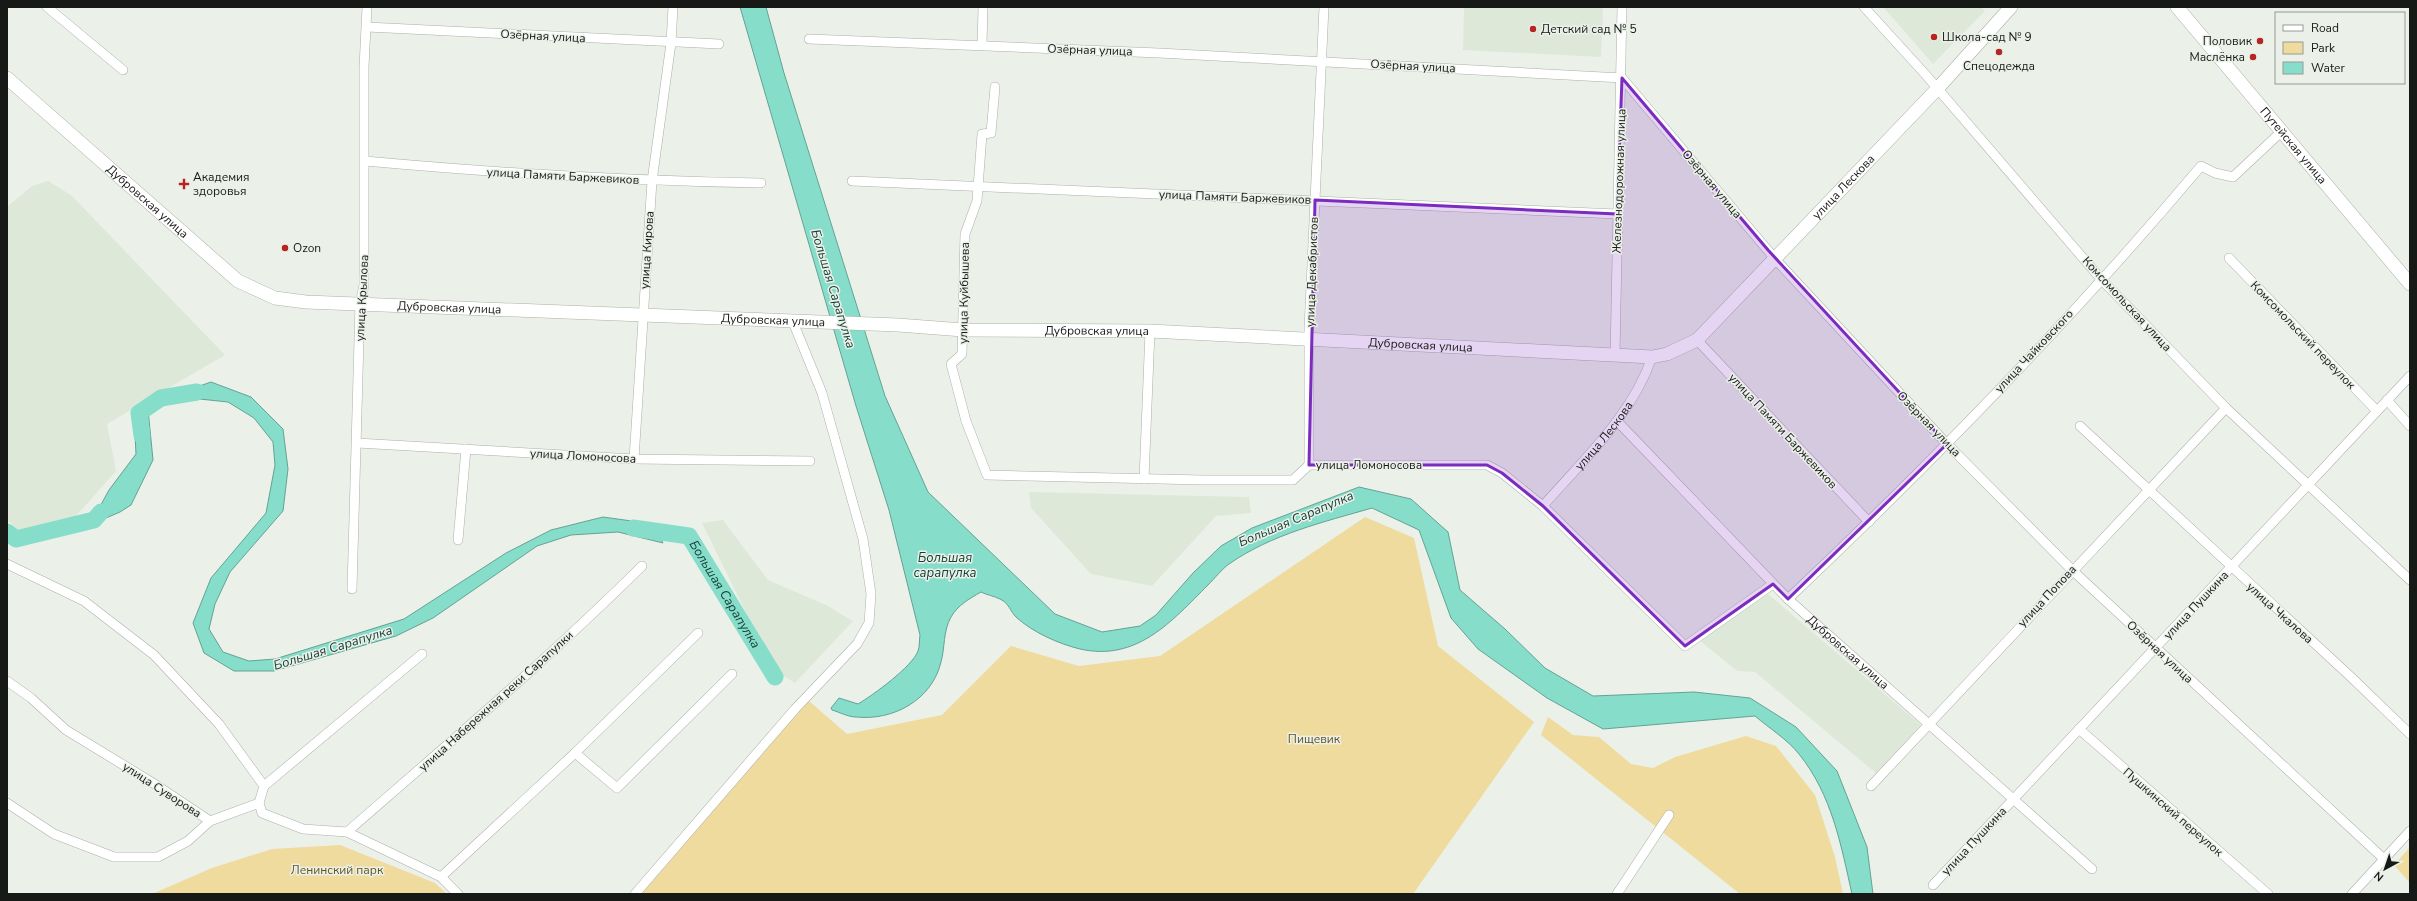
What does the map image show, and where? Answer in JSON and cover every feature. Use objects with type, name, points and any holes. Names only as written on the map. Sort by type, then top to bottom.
[{"type":"street","points":[[47,7],[122,70]]},
{"type":"street","name":"улица Крылова","points":[[352,589],[360,304],[364,285],[367,7]]},
{"type":"street","points":[[671,43],[673,7]]},
{"type":"street","points":[[982,45],[983,7]]},
{"type":"street","name":"улица Декабристов","points":[[1308,465],[1309,339],[1324,7]]},
{"type":"street","name":"Железнодорожная улица","points":[[1615,356],[1617,214],[1622,78],[1622,7]]},
{"type":"street","name":"Комсомольская улица","points":[[1864,7],[1938,88],[2102,279],[2226,408],[2410,580]]},
{"type":"street","name":"улица Лескова","points":[[1667,354],[1697,340],[1776,260],[1938,88],[2011,7]]},
{"type":"street","name":"Путейская улица","points":[[2177,7],[2410,284]]},
{"type":"street","name":"Озёрная улица","points":[[367,27],[671,43],[720,44]]},
{"type":"street","name":"Озёрная улица","points":[[808,39],[982,45],[1322,61],[1622,78],[1776,260],[1947,444],[2072,570],[2384,859]]},
{"type":"street","name":"улица Кирова","points":[[634,459],[652,181],[671,43]]},
{"type":"street","name":"Дубровская улица","points":[[7,78],[238,281],[275,298],[306,302],[898,325],[964,330],[1150,331],[1615,356],[1652,357],[1667,354]]},
{"type":"street","name":"улица Куйбышева","points":[[987,475],[966,422],[951,364],[962,354],[964,330],[965,234],[977,201],[982,134],[991,133],[995,86]]},
{"type":"street","name":"улица Чайковского","points":[[1788,599],[1869,522],[1947,444],[2128,252],[2201,166],[2215,173],[2233,176],[2281,132]]},
{"type":"street","name":"улица Памяти Баржевиков","points":[[365,161],[504,173],[652,181],[761,183]]},
{"type":"street","name":"улица Памяти Баржевиков","points":[[852,181],[1617,214]]},
{"type":"street","name":"Комсомольский переулок","points":[[2229,258],[2377,411]]},
{"type":"street","points":[[635,894],[795,709],[856,644],[869,623],[871,594],[863,539],[822,393],[799,322]]},
{"type":"street","points":[[1144,479],[1150,331]]},
{"type":"street","name":"улица Памяти Баржевиков","points":[[1697,340],[1869,522]]},
{"type":"street","name":"улица Лескова","points":[[1542,506],[1617,421],[1644,381],[1652,357]]},
{"type":"street","name":"улица Пушкина","points":[[1933,885],[2410,376]]},
{"type":"street","points":[[2387,400],[2410,426]]},
{"type":"street","name":"улица Попова","points":[[1871,786],[2072,570],[2226,408]]},
{"type":"street","name":"Дубровская улица","points":[[1617,421],[1788,599],[1928,724],[2014,798],[2092,869]]},
{"type":"street","name":"улица Чкалова","points":[[2080,426],[2231,568],[2352,678],[2410,734]]},
{"type":"street","name":"улица Ломоносова","points":[[357,442],[634,459],[810,461]]},
{"type":"street","points":[[458,540],[466,449]]},
{"type":"street","name":"улица Ломоносова","points":[[987,475],[1144,479],[1293,480],[1308,465],[1486,465],[1502,473],[1542,506],[1685,646],[1773,584]]},
{"type":"street","points":[[7,564],[84,601],[154,655],[219,724],[264,786]]},
{"type":"street","name":"улица Набережная реки Сарапулки","points":[[347,832],[600,607],[642,566]]},
{"type":"street","points":[[441,877],[575,753],[698,633]]},
{"type":"street","points":[[422,654],[264,786],[259,803],[262,813],[303,829],[347,832],[441,877],[458,894]]},
{"type":"street","points":[[575,753],[617,788],[732,674]]},
{"type":"street","name":"улица Суворова","points":[[7,681],[31,698],[66,730],[153,783],[210,821],[188,842],[158,858],[114,857],[54,834],[7,803]]},
{"type":"street","name":"Пушкинский переулок","points":[[2079,729],[2268,894]]},
{"type":"street","points":[[210,821],[259,803]]},
{"type":"street","points":[[1617,894],[1669,815]]},
{"type":"street","points":[[2352,894],[2410,831]]},
{"type":"highlighted area","points":[[1622,78],[1768,250],[1947,444],[1788,599],[1773,584],[1685,646],[1543,506],[1502,473],[1487,465],[1309,465],[1315,200],[1617,214]]},
{"type":"shaded area","name":"Детский сад № 5","points":[[1464,7],[1603,7],[1601,57],[1463,50]]},
{"type":"shaded area","name":"Школа-сад № 9","points":[[1883,7],[1981,7],[1985,11],[1933,64]]},
{"type":"shaded area","points":[[48,181],[71,195],[225,355],[107,424],[116,471],[67,526],[18,530],[7,519],[7,207],[32,186]]},
{"type":"shaded area","points":[[1029,492],[1249,497],[1251,513],[1216,516],[1152,586],[1091,574],[1031,508]]},
{"type":"shaded area","points":[[723,520],[768,580],[826,605],[853,621],[795,683],[774,670],[702,523]]},
{"type":"shaded area","points":[[1768,594],[1921,725],[1877,774],[1755,672],[1737,671],[1699,640]]},
{"type":"green space","name":"Пищевик","points":[[1365,517],[1414,538],[1438,646],[1534,722],[1413,894],[634,894],[809,701],[847,734],[942,715],[1011,646],[1079,666],[1160,656]]},
{"type":"green space","points":[[1548,717],[1573,735],[1599,737],[1631,764],[1653,768],[1675,757],[1746,736],[1776,746],[1815,795],[1835,857],[1843,894],[1740,894],[1541,735]]},
{"type":"green space","name":"Ленинский парк","points":[[340,845],[435,883],[447,894],[152,894],[212,868],[272,849]]},
{"type":"green space","points":[[2410,847],[2410,883],[2394,865]]},
{"type":"water","name":"Большая сарапулка","points":[[740,7],[766,7],[784,73],[885,396],[928,492],[1055,614],[1102,632],[1140,626],[1156,615],[1193,573],[1221,546],[1252,528],[1359,487],[1411,499],[1448,532],[1460,590],[1505,629],[1545,668],[1593,696],[1694,692],[1750,698],[1796,727],[1837,771],[1867,847],[1873,894],[1852,894],[1834,821],[1820,786],[1795,749],[1755,716],[1603,729],[1547,698],[1478,649],[1451,618],[1419,530],[1372,508],[1299,530],[1280,537],[1246,554],[1224,568],[1195,599],[1167,624],[1136,644],[1119,650],[1100,651],[1080,649],[1055,641],[1030,628],[1022,622],[1014,615],[1003,601],[981,592],[960,606],[948,622],[941,662],[929,687],[920,697],[897,711],[884,715],[853,717],[832,710],[831,708],[839,698],[858,704],[891,680],[914,658],[919,649],[920,635],[889,510],[856,406]]},
{"type":"water","points":[[211,382],[251,397],[283,429],[288,469],[283,511],[230,572],[215,604],[209,629],[223,652],[249,661],[275,659],[404,619],[506,553],[551,530],[603,517],[639,522],[657,532],[663,543],[618,532],[571,535],[537,546],[433,618],[396,636],[274,671],[234,671],[204,653],[193,623],[211,578],[266,513],[275,465],[273,442],[254,418],[228,402],[171,396]]},
{"type":"water","points":[[148,409],[153,460],[131,505],[120,512],[85,527],[80,517],[98,510],[109,490],[136,454],[134,416]]},
{"type":"waterway","name":"Большая Сарапулка","points":[[142,436],[139,413],[161,398],[197,392]]},
{"type":"waterway","name":"Большая Сарапулка","points":[[7,532],[16,539],[94,520],[101,512]]},
{"type":"waterway","name":"Большая Сарапулка","points":[[633,528],[689,536],[775,677]]},
{"type":"place","name":"Детский сад № 5","points":[[1533,29]]},
{"type":"place","name":"Школа-сад № 9","points":[[1934,37]]},
{"type":"place","name":"Половик","points":[[2260,41]]},
{"type":"place","name":"Спецодежда","points":[[1999,52]]},
{"type":"place","name":"Маслёнка","points":[[2253,57]]},
{"type":"place","name":"Академия здоровья","points":[[184,184]]},
{"type":"place","name":"Ozon","points":[[285,248]]}]
